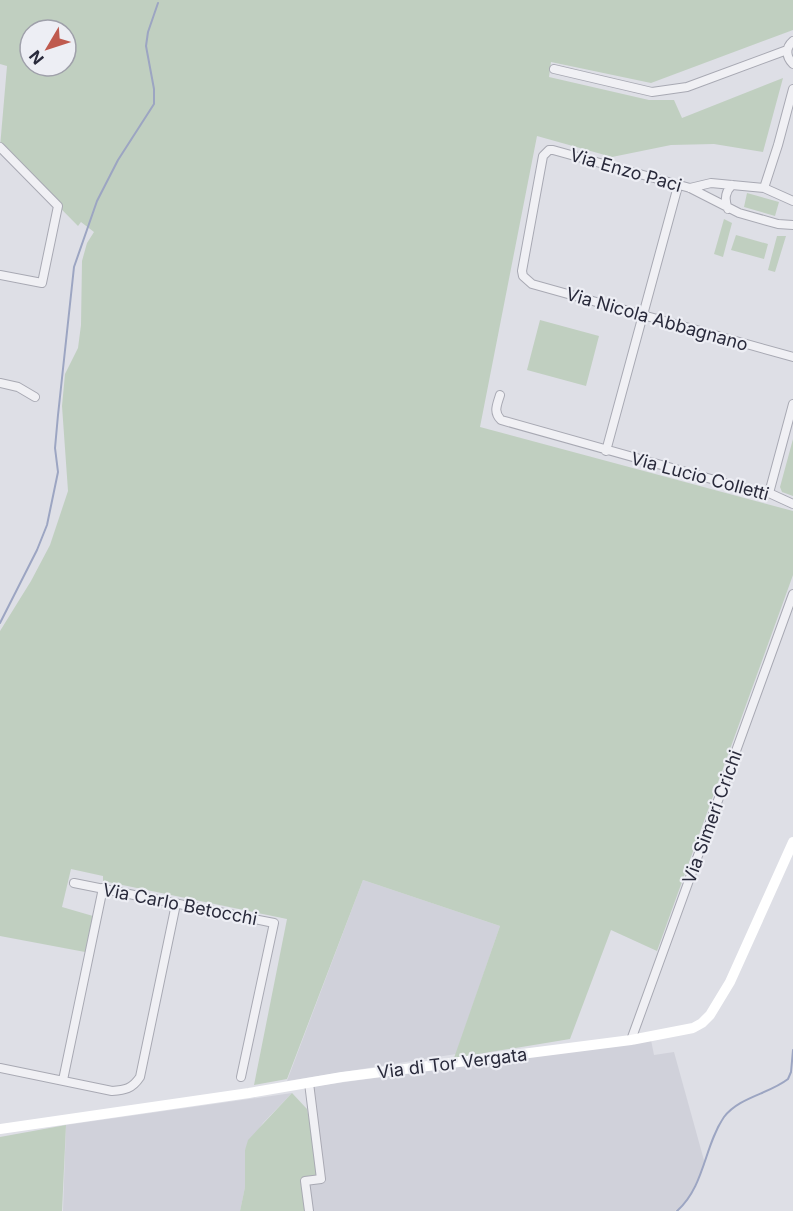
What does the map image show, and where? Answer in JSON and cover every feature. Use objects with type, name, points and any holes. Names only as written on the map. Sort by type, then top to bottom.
[{"type":"main road","name":"Via di Tor Vergata","points":[[0,1129],[309,1083],[631,1040],[690,1029],[708,1017],[730,982],[793,842]]},
{"type":"street","points":[[554,69],[652,92],[687,87],[787,50],[793,41]]},
{"type":"street","points":[[787,50],[793,64]]},
{"type":"street","points":[[764,188],[793,89]]},
{"type":"street","points":[[0,147],[58,206],[42,283],[0,275]]},
{"type":"street","name":"Via Enzo Paci","points":[[523,276],[522,266],[543,156],[549,150],[690,188],[757,219],[791,224]]},
{"type":"street","name":"Via Enzo Paci","points":[[690,188],[711,183],[764,188],[793,201]]},
{"type":"street","points":[[729,208],[726,204],[726,193],[732,185]]},
{"type":"street","name":"Via Lucio Colletti","points":[[606,451],[678,186]]},
{"type":"street","name":"Via Nicola Abbagnano","points":[[523,276],[532,284],[793,357]]},
{"type":"street","points":[[0,383],[18,387],[34,397]]},
{"type":"street","name":"Via Lucio Colletti","points":[[500,395],[495,411],[501,420],[606,451],[761,493],[769,493],[793,504]]},
{"type":"street","points":[[769,493],[793,404]]},
{"type":"street","name":"Via Simeri Crichi","points":[[631,1040],[793,594]]},
{"type":"street","name":"Via Carlo Betocchi","points":[[74,883],[274,923],[242,1077]]},
{"type":"street","points":[[63,1080],[103,888]]},
{"type":"street","points":[[0,1068],[112,1091],[126,1090],[135,1084],[140,1077],[176,904]]},
{"type":"street","points":[[309,1083],[321,1179],[305,1181],[309,1211]]},
{"type":"shaded area","points":[[363,880],[500,926],[456,1054],[287,1081]]},
{"type":"shaded area","points":[[651,1040],[654,1055],[674,1052],[705,1164],[688,1200],[675,1211],[309,1211],[305,1181],[320,1179],[309,1087]]},
{"type":"shaded area","points":[[292,1093],[263,1123],[245,1150],[245,1187],[240,1211],[63,1211],[66,1125]]},
{"type":"green space","points":[[0,0],[793,0],[793,30],[651,83],[551,62],[549,77],[649,100],[674,100],[682,118],[783,78],[763,152],[714,144],[671,145],[612,157],[537,136],[480,427],[793,511],[793,575],[657,951],[611,930],[570,1039],[454,1058],[500,926],[363,880],[287,1079],[254,1085],[287,919],[103,881],[103,876],[71,869],[62,907],[93,916],[85,952],[0,936],[0,631],[50,545],[68,491],[62,406],[65,374],[78,348],[81,325],[82,261],[87,243],[94,232],[81,222],[78,226],[0,147],[7,66],[0,64]]},
{"type":"green space","points":[[747,193],[779,202],[775,216],[744,207]]},
{"type":"green space","points":[[724,219],[732,223],[723,257],[714,254]]},
{"type":"green space","points":[[736,235],[768,244],[764,259],[731,250]]},
{"type":"green space","points":[[777,236],[786,236],[775,272],[768,270]]},
{"type":"green space","points":[[540,320],[599,336],[586,386],[527,370]]},
{"type":"green space","points":[[793,439],[793,496],[782,492],[780,487]]},
{"type":"green space","points":[[292,1093],[307,1109],[321,1179],[305,1182],[309,1211],[240,1211],[245,1187],[245,1150],[248,1140]]},
{"type":"green space","points":[[66,1125],[62,1211],[0,1211],[0,1137]]},
{"type":"waterway","points":[[0,623],[47,525],[58,472],[55,448],[74,267],[97,201],[118,160],[154,104],[154,89],[146,46],[148,32],[158,3]]},
{"type":"waterway","points":[[677,1211],[693,1190],[717,1128],[724,1117],[730,1110],[746,1100],[788,1079],[793,1050]]}]
